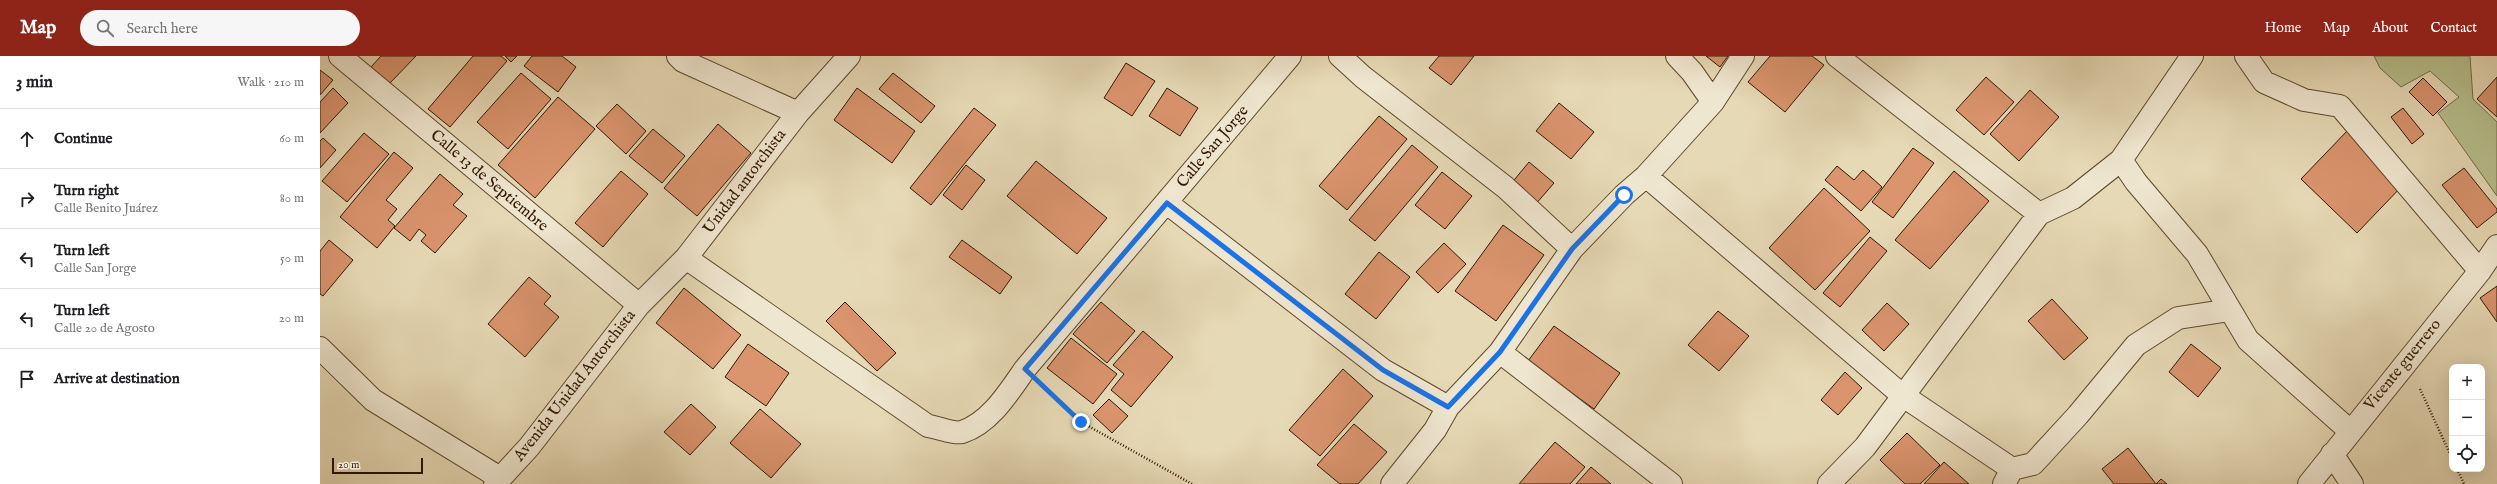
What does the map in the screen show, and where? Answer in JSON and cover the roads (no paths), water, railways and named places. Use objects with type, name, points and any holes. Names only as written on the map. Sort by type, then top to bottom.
[{"type":"street","name":"Calle 13 de Septiembre","points":[[340,56],[639,305]]},
{"type":"street","points":[[678,56],[683,61],[798,113]]},
{"type":"street","name":"Unidad antorchista","points":[[639,305],[686,258],[798,113],[849,56]]},
{"type":"street","name":"Calle San Jorge","points":[[686,258],[928,426],[961,432],[984,420],[1025,369],[1290,56]]},
{"type":"street","points":[[1340,56],[1363,77],[1505,187],[1572,249]]},
{"type":"street","points":[[1677,56],[1692,72],[1713,102]]},
{"type":"street","points":[[1392,484],[1435,430],[1448,407],[1500,352],[1572,249],[1624,195],[1646,176],[1713,102],[1743,56]]},
{"type":"street","points":[[1837,56],[2039,214]]},
{"type":"street","points":[[1830,484],[1864,447],[2039,214],[2073,198],[2121,160],[2192,56]]},
{"type":"street","points":[[2246,56],[2264,82],[2304,100],[2340,106],[2480,271]]},
{"type":"street","points":[[2121,160],[2136,182],[2197,254],[2248,340],[2350,431]]},
{"type":"street","points":[[1646,176],[1902,395],[2008,476],[2032,464],[2078,415],[2136,345],[2178,318],[2230,310]]},
{"type":"street","points":[[1167,203],[1383,370],[1448,407]]},
{"type":"street","name":"Vicente guerrero","points":[[2309,484],[2350,431],[2480,271],[2497,246]]},
{"type":"street","name":"Avenida Unidad Antorchista","points":[[497,481],[529,447],[639,305]]},
{"type":"street","points":[[320,348],[373,400],[497,481]]},
{"type":"street","points":[[1500,352],[1671,484]]},
{"type":"street","points":[[2332,454],[2352,484]]}]
